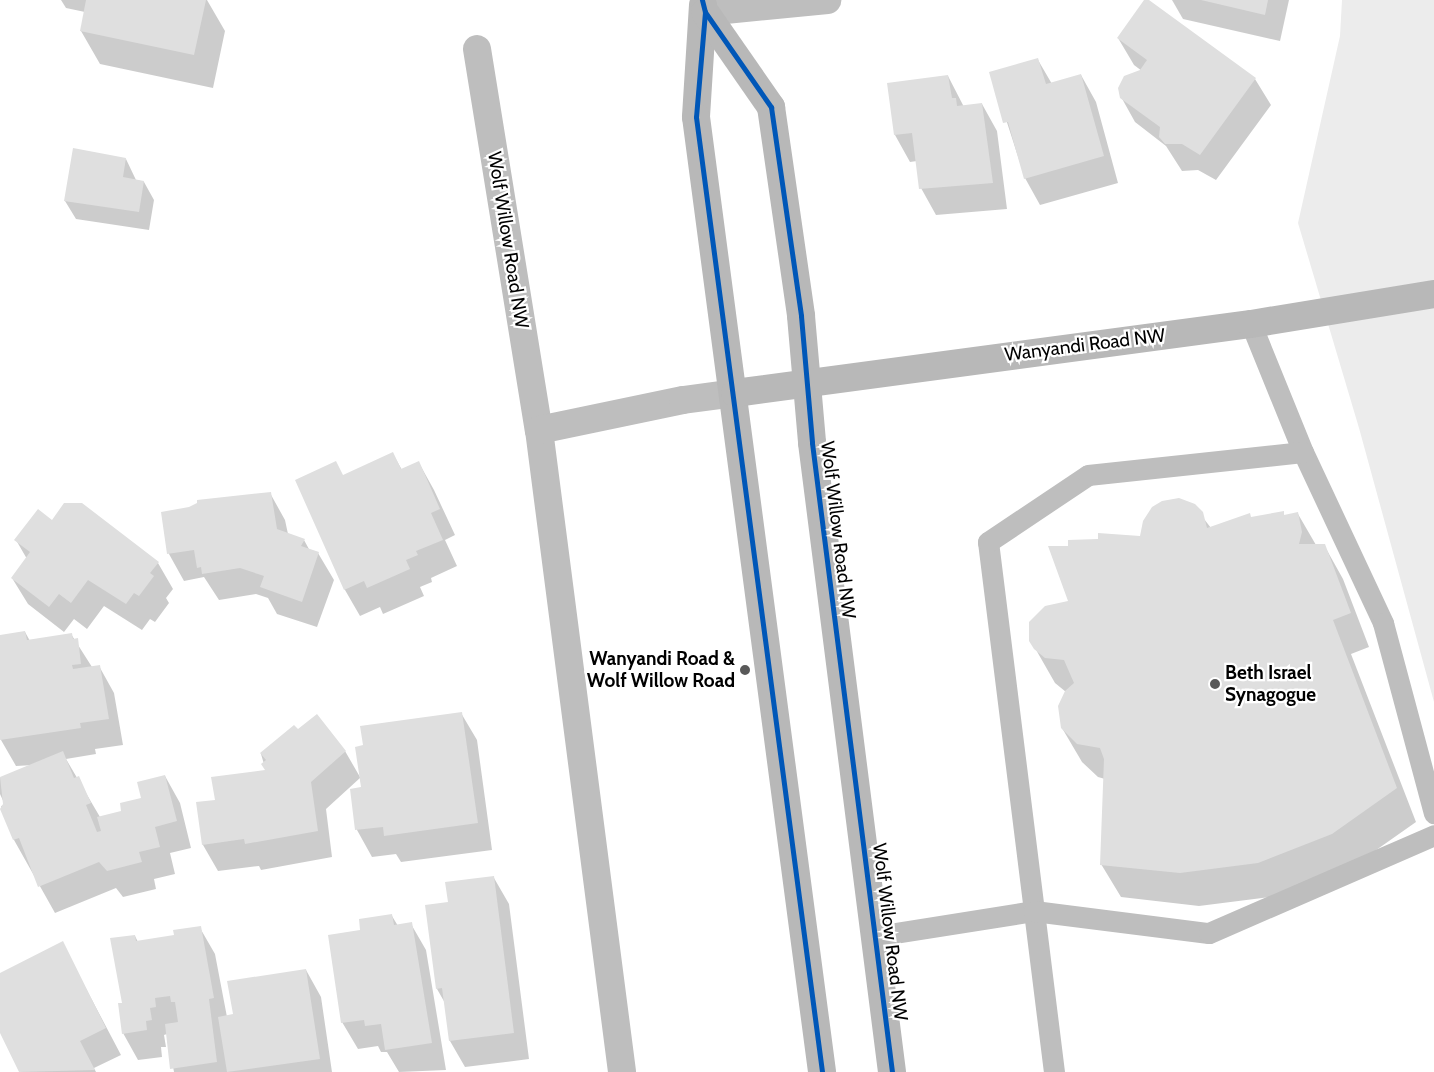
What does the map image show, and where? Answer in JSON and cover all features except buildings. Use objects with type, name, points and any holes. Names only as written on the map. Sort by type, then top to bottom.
[{"type":"street","points":[[822,1072],[734,393],[696,117],[704,6],[827,0]]},
{"type":"street","name":"Wolf Willow Road NW","points":[[704,6],[772,108],[802,316],[812,444],[892,1072]]},
{"type":"street","name":"Wolf Willow Road NW","points":[[477,49],[539,430],[622,1072]]},
{"type":"street","name":"Wanyandi Road NW","points":[[734,393],[1251,324],[1434,294]]},
{"type":"street","points":[[539,430],[683,400],[734,393]]},
{"type":"lane","points":[[1251,324],[1303,452],[1383,623],[1434,813]]},
{"type":"lane","points":[[1054,1072],[988,542],[1088,475],[1303,452]]},
{"type":"lane","points":[[876,936],[1034,911],[1209,933],[1434,835]]},
{"type":"shaded area","points":[[1342,0],[1434,0],[1434,702],[1359,428],[1298,223],[1340,36]]},
{"type":"cycle path","points":[[702,0],[705,12],[696,117],[822,1072]]},
{"type":"cycle path","points":[[705,12],[771,107],[801,316],[812,443],[892,1072]]},
{"type":"place","name":"Wanyandi Road & Wolf Willow Road","points":[[745,670]]},
{"type":"place","name":"Beth Israel Synagogue","points":[[1215,684]]}]
